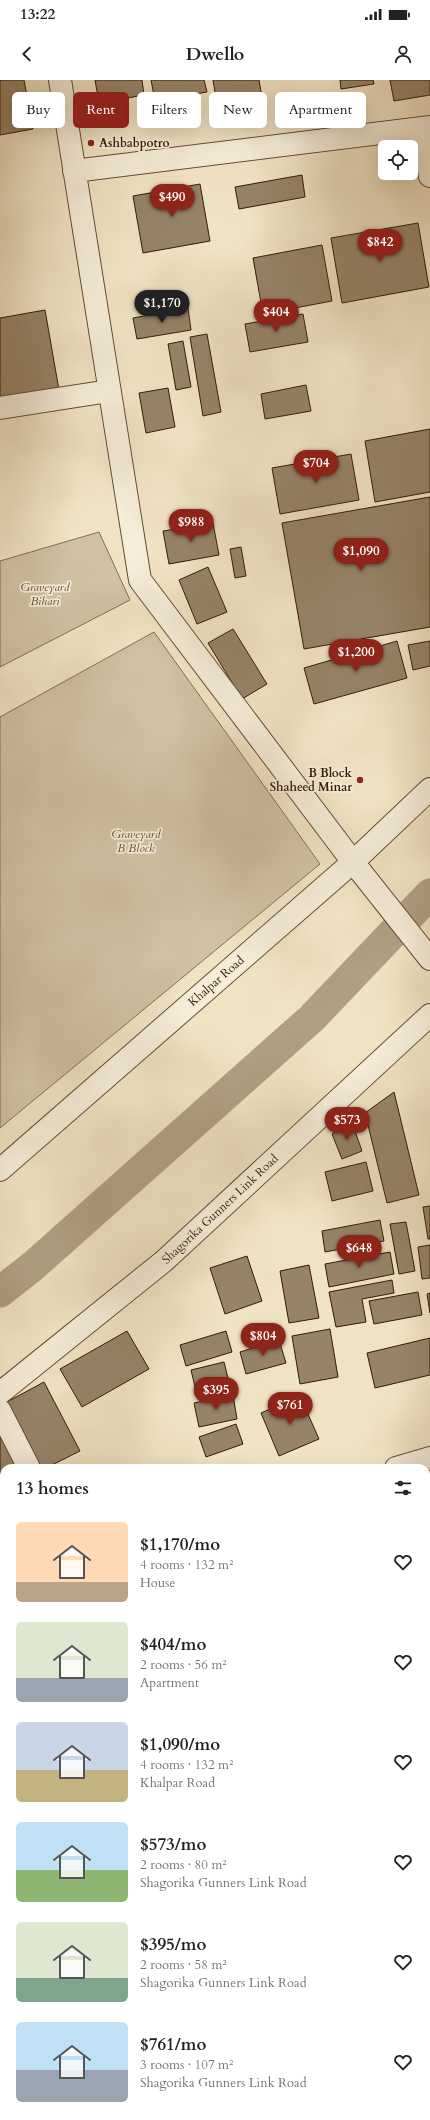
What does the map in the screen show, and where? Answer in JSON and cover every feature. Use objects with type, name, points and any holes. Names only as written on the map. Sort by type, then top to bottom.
[{"type":"street","points":[[60,80],[140,580],[353,862],[430,959]]},
{"type":"street","points":[[74,171],[426,128],[430,176]]},
{"type":"street","points":[[0,408],[109,391]]},
{"type":"street","name":"Khalpar Road","points":[[0,1170],[353,862],[430,789]]},
{"type":"street","name":"Shagorika Gunners Link Road","points":[[0,1393],[164,1261],[430,1015]]},
{"type":"street","points":[[0,1411],[27,1464]]},
{"type":"street","points":[[410,1464],[430,1458]]},
{"type":"green space","name":"Graveyard Bihari","points":[[99,532],[130,600],[0,667],[0,561]]},
{"type":"green space","name":"Graveyard B Block","points":[[154,632],[320,864],[0,1128],[0,717]]},
{"type":"building","points":[[0,80],[24,80],[26,92],[12,92],[12,128],[33,129],[0,135]]},
{"type":"building","points":[[95,80],[142,80],[144,92],[137,92],[137,96],[129,98],[129,92],[97,92]]},
{"type":"building","points":[[151,80],[204,80],[207,92],[201,93],[153,92]]},
{"type":"building","points":[[213,80],[259,80],[261,92],[215,92]]},
{"type":"building","points":[[340,80],[373,80],[374,84],[341,89]]},
{"type":"building","points":[[390,80],[430,80],[430,95],[394,101]]},
{"type":"building","points":[[302,175],[305,197],[239,209],[235,187]]},
{"type":"building","points":[[200,184],[210,241],[143,253],[133,196]]},
{"type":"building","points":[[418,223],[429,287],[342,303],[331,238]]},
{"type":"building","points":[[322,245],[332,301],[263,314],[253,258]]},
{"type":"building","points":[[188,308],[191,330],[137,339],[133,318]]},
{"type":"building","points":[[45,310],[59,390],[0,400],[0,318]]},
{"type":"building","points":[[303,314],[308,342],[250,352],[245,324]]},
{"type":"building","points":[[207,334],[221,412],[203,416],[190,337]]},
{"type":"building","points":[[183,341],[191,387],[176,390],[168,344]]},
{"type":"building","points":[[306,385],[311,411],[265,419],[261,394]]},
{"type":"building","points":[[168,388],[175,427],[146,433],[139,393]]},
{"type":"building","points":[[430,429],[430,492],[375,502],[365,441]]},
{"type":"building","points":[[351,454],[359,500],[280,514],[272,468]]},
{"type":"building","points":[[430,497],[430,627],[304,649],[282,523]]},
{"type":"building","points":[[213,523],[219,555],[169,564],[163,531]]},
{"type":"building","points":[[241,547],[246,576],[235,578],[230,549]]},
{"type":"building","points":[[208,567],[227,612],[197,624],[179,580]]},
{"type":"building","points":[[233,629],[267,684],[242,699],[208,643]]},
{"type":"building","points":[[397,641],[407,678],[314,704],[304,668]]},
{"type":"building","points":[[430,641],[430,666],[413,670],[408,645]]},
{"type":"building","points":[[394,1092],[419,1195],[387,1203],[365,1113]]},
{"type":"building","points":[[351,1120],[362,1151],[342,1159],[332,1134]]},
{"type":"building","points":[[366,1162],[373,1191],[332,1201],[325,1172]]},
{"type":"building","points":[[430,1206],[430,1239],[428,1239],[423,1207]]},
{"type":"building","points":[[380,1220],[384,1241],[325,1252],[322,1231]]},
{"type":"building","points":[[406,1222],[415,1271],[399,1274],[390,1224]]},
{"type":"building","points":[[430,1245],[430,1278],[422,1279],[418,1247]]},
{"type":"building","points":[[390,1252],[394,1274],[329,1287],[325,1264]]},
{"type":"building","points":[[247,1256],[262,1301],[225,1314],[210,1268]]},
{"type":"building","points":[[309,1265],[319,1318],[289,1323],[280,1271]]},
{"type":"building","points":[[392,1280],[394,1293],[362,1299],[366,1322],[336,1327],[329,1292]]},
{"type":"building","points":[[418,1292],[422,1315],[374,1324],[369,1301]]},
{"type":"building","points":[[430,1293],[430,1313],[427,1294]]},
{"type":"building","points":[[330,1329],[338,1377],[300,1384],[292,1336]]},
{"type":"building","points":[[127,1331],[149,1369],[82,1407],[60,1369]]},
{"type":"building","points":[[226,1331],[232,1352],[186,1366],[180,1345]]},
{"type":"building","points":[[430,1338],[430,1375],[375,1388],[367,1353]]},
{"type":"building","points":[[279,1340],[286,1363],[246,1374],[240,1352]]},
{"type":"building","points":[[224,1362],[229,1382],[196,1391],[191,1370]]},
{"type":"building","points":[[44,1382],[80,1451],[54,1464],[37,1464],[5,1403]]},
{"type":"building","points":[[233,1395],[237,1419],[199,1427],[194,1403]]},
{"type":"building","points":[[300,1396],[319,1439],[279,1456],[261,1413]]},
{"type":"building","points":[[236,1424],[243,1444],[206,1457],[199,1437]]},
{"type":"building","points":[[0,1425],[21,1464],[0,1464]]},
{"type":"waterway","points":[[0,1292],[33,1266],[312,1018],[430,894]]},
{"type":"place","name":"Ashbabpotro","points":[[91,143]]},
{"type":"place","name":"B Block Shaheed Minar","points":[[360,780]]}]
